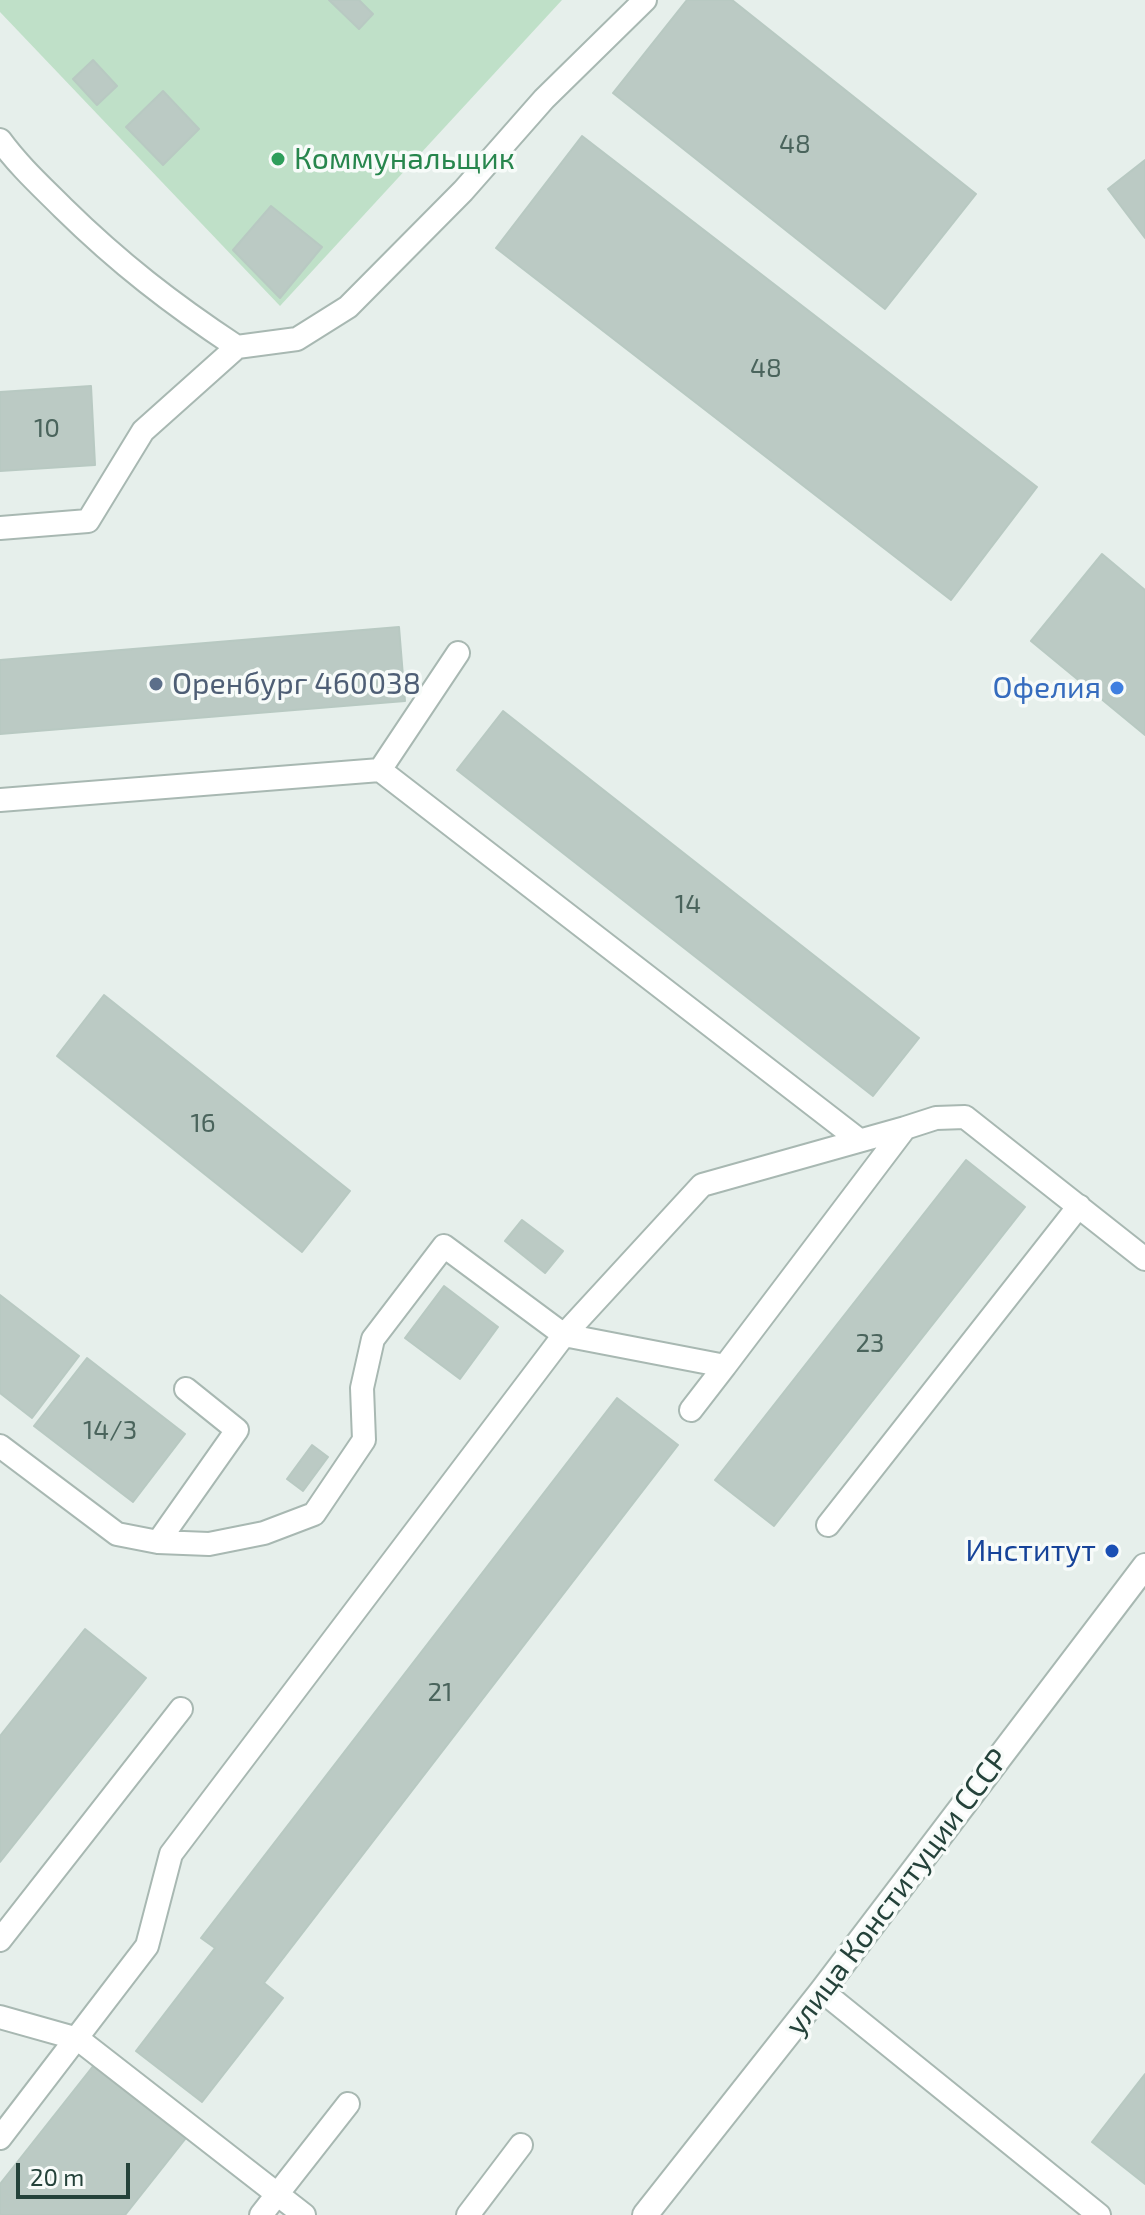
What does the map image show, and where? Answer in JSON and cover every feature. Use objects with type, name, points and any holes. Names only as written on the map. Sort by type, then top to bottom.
[{"type":"street","name":"улица Конституции СССР","points":[[645,2215],[822,1991],[1145,1566]]},
{"type":"lane","points":[[0,528],[88,521],[143,431],[237,347],[297,339],[348,307],[463,191],[544,99],[645,0]]},
{"type":"lane","points":[[0,140],[17,163],[107,251],[168,301],[237,347]]},
{"type":"lane","points":[[380,770],[458,653]]},
{"type":"lane","points":[[0,800],[380,770],[859,1140]]},
{"type":"lane","points":[[0,2138],[147,1946],[171,1854],[564,1335],[702,1185],[936,1118],[965,1117],[1145,1259]]},
{"type":"lane","points":[[691,1410],[905,1128]]},
{"type":"lane","points":[[828,1525],[1079,1206]]},
{"type":"lane","points":[[0,1446],[117,1534],[158,1542],[209,1544],[264,1533],[314,1514],[364,1440],[362,1388],[373,1339],[444,1246],[564,1335],[725,1366]]},
{"type":"lane","points":[[158,1542],[237,1430],[186,1389]]},
{"type":"lane","points":[[0,1940],[181,1709]]},
{"type":"lane","points":[[822,1991],[1099,2215]]},
{"type":"lane","points":[[0,2017],[78,2039],[304,2215]]},
{"type":"lane","points":[[261,2215],[348,2104]]},
{"type":"lane","points":[[468,2215],[521,2145]]},
{"type":"green space","name":"Коммунальщик","points":[[0,0],[562,0],[280,306],[0,12]]},
{"type":"building","points":[[329,0],[359,0],[373,14],[359,29]]},
{"type":"building","points":[[687,0],[732,0],[976,194],[885,309],[613,93]]},
{"type":"building","points":[[93,60],[117,86],[97,105],[73,79]]},
{"type":"building","points":[[163,91],[199,129],[163,165],[126,127]]},
{"type":"building","points":[[582,136],[1037,487],[951,600],[496,248]]},
{"type":"building","points":[[1145,160],[1145,238],[1108,189]]},
{"type":"building","points":[[271,206],[322,247],[280,298],[233,250]]},
{"type":"building","points":[[91,386],[95,465],[0,471],[0,392]]},
{"type":"building","name":"Офелия","points":[[1102,554],[1145,590],[1145,735],[1031,641]]},
{"type":"building","points":[[399,627],[405,701],[0,734],[0,660]]},
{"type":"building","points":[[503,711],[919,1038],[873,1096],[457,770]]},
{"type":"building","points":[[104,995],[350,1191],[302,1252],[57,1056]]},
{"type":"building","points":[[966,1160],[1025,1207],[774,1526],[715,1480]]},
{"type":"building","points":[[522,1220],[563,1251],[545,1273],[505,1241]]},
{"type":"building","points":[[444,1286],[498,1327],[460,1379],[405,1338]]},
{"type":"building","points":[[0,1295],[79,1356],[32,1418],[0,1393]]},
{"type":"building","points":[[87,1358],[185,1434],[133,1502],[34,1426]]},
{"type":"building","points":[[617,1398],[678,1445],[264,1983],[283,1998],[202,2102],[136,2051],[215,1948],[201,1938]]},
{"type":"building","points":[[312,1445],[328,1457],[303,1491],[287,1479]]},
{"type":"building","points":[[85,1629],[146,1678],[0,1862],[0,1736]]},
{"type":"building","points":[[94,2065],[186,2138],[125,2215],[0,2215],[0,2184]]},
{"type":"building","points":[[1145,2074],[1145,2184],[1092,2142]]},
{"type":"place","name":"Коммунальщик","points":[[278,159]]},
{"type":"place","name":"Оренбург 460038","points":[[156,684]]},
{"type":"place","name":"Офелия","points":[[1117,688]]},
{"type":"place","name":"Институт","points":[[1112,1551]]}]
